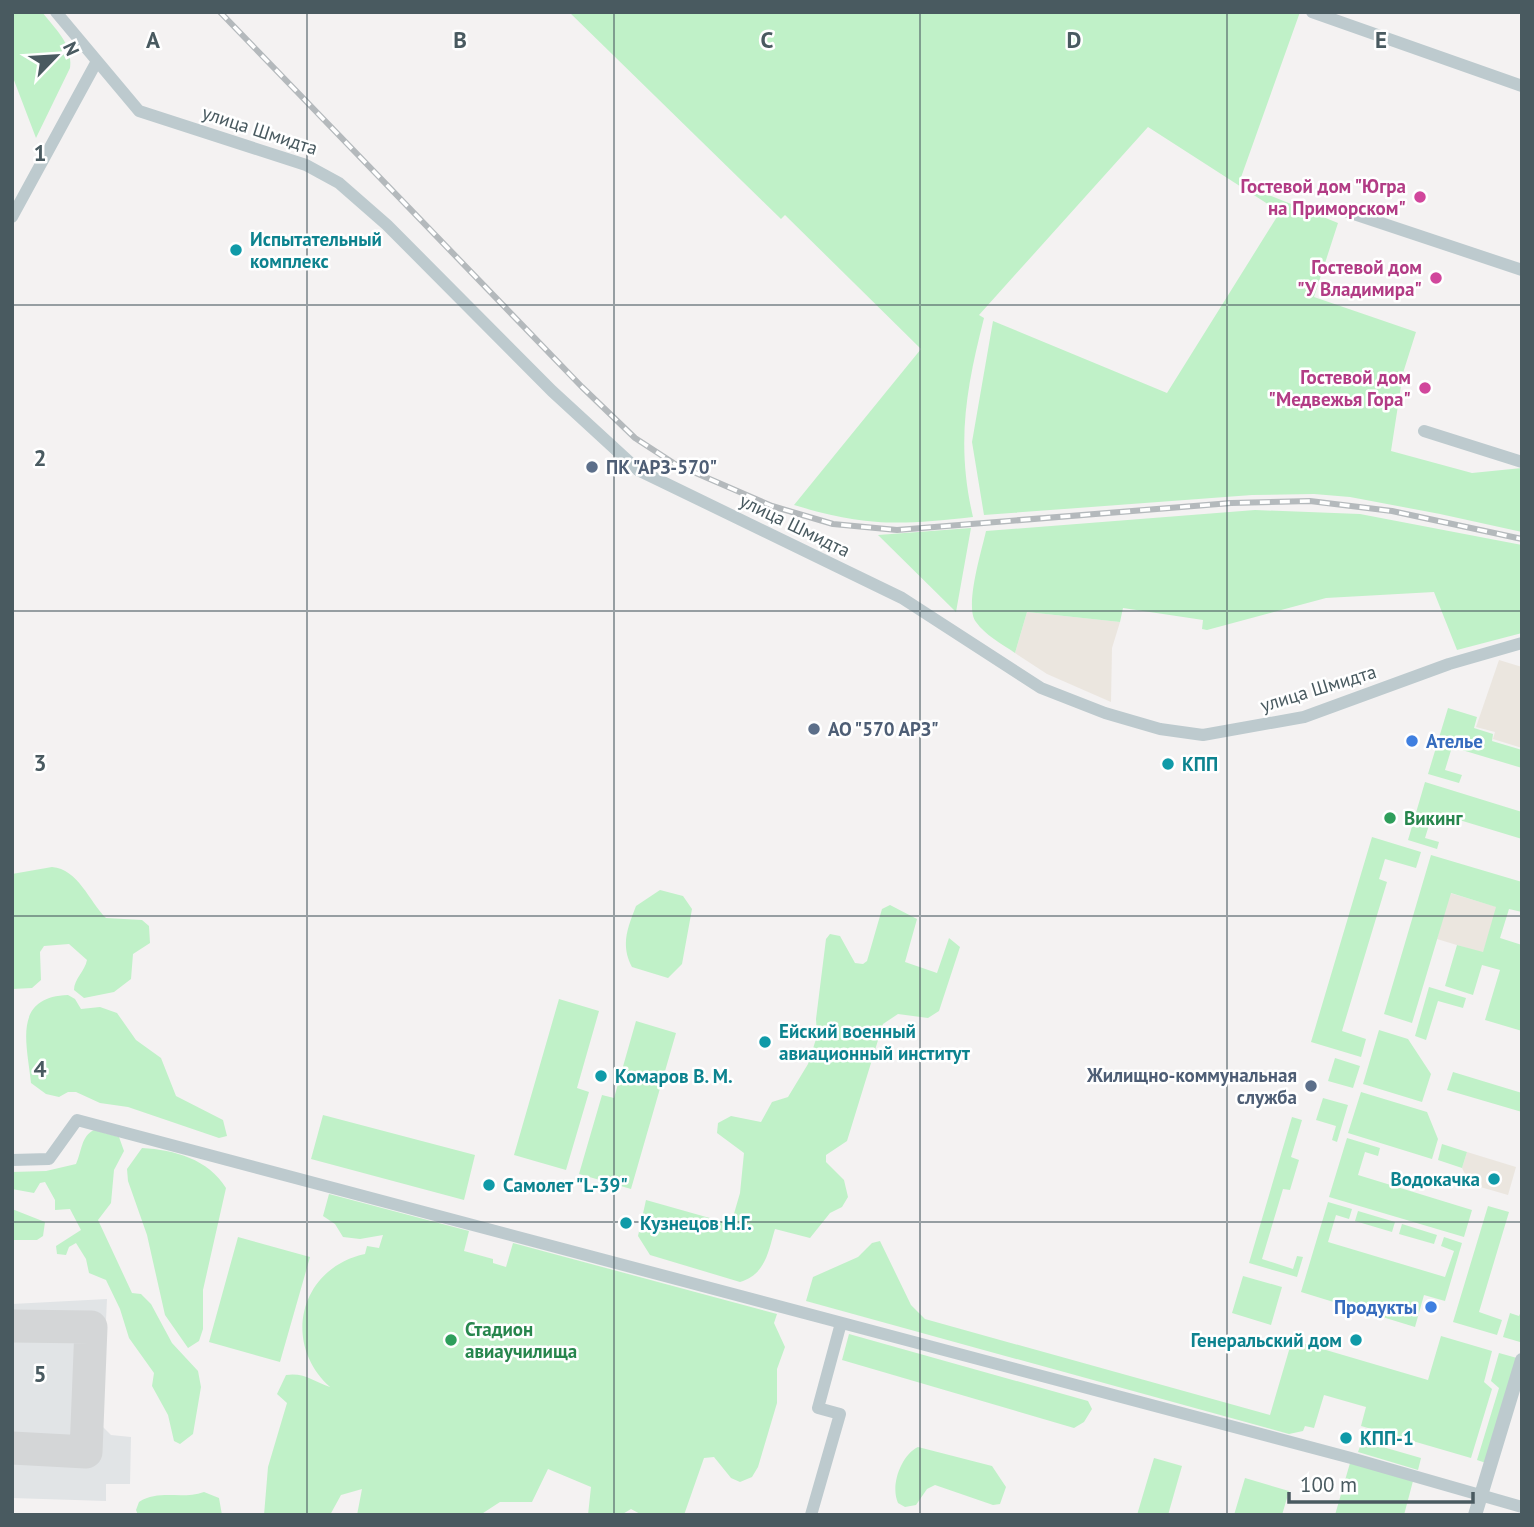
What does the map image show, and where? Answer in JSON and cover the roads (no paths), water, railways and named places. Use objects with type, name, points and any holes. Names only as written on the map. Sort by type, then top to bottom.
[{"type":"street","name":"улица Шмидта","points":[[56,12],[139,111],[306,165],[339,183],[387,225],[552,391],[638,470],[902,598],[1041,688],[1105,713],[1160,729],[1203,735],[1304,716],[1449,664],[1522,643]]},
{"type":"street","points":[[1312,12],[1522,86]]},
{"type":"street","points":[[12,217],[97,61]]},
{"type":"street","points":[[1348,212],[1522,271]]},
{"type":"street","points":[[1424,431],[1522,462]]},
{"type":"street","points":[[12,1160],[49,1159],[77,1120],[1352,1458],[1522,1507]]},
{"type":"street","points":[[811,1515],[839,1414],[818,1408],[841,1323]]},
{"type":"street","points":[[1475,1515],[1522,1360]]},
{"type":"railway","points":[[220,12],[582,387],[635,438],[675,464],[772,506],[833,524],[897,530],[1231,503],[1310,501],[1392,511],[1522,539]]},
{"type":"place","name":"Гостевой дом \"Югра на Приморском\"","points":[[1420,197]]},
{"type":"place","name":"Испытательный комплекс","points":[[236,250]]},
{"type":"place","name":"Гостевой дом \"У Владимира\"","points":[[1436,278]]},
{"type":"place","name":"Гостевой дом \"Медвежья Гора\"","points":[[1425,388]]},
{"type":"place","name":"ПК \"АРЗ-570\"","points":[[592,467]]},
{"type":"place","name":"АО \"570 АРЗ\"","points":[[814,729]]},
{"type":"place","name":"Ателье","points":[[1412,741]]},
{"type":"place","name":"КПП","points":[[1168,764]]},
{"type":"place","name":"Викинг","points":[[1390,818]]},
{"type":"place","name":"Ейский военный авиационный институт","points":[[765,1042]]},
{"type":"place","name":"Комаров В. М.","points":[[601,1076]]},
{"type":"place","name":"Жилищно-коммунальная служба","points":[[1311,1086]]},
{"type":"place","name":"Водокачка","points":[[1494,1179]]},
{"type":"place","name":"Самолет \"L-39\"","points":[[489,1185]]},
{"type":"place","name":"Кузнецов Н.Г.","points":[[626,1223]]},
{"type":"place","name":"Продукты","points":[[1431,1307]]},
{"type":"place","name":"Стадион авиаучилища","points":[[451,1340]]},
{"type":"place","name":"Генеральский дом","points":[[1356,1340]]},
{"type":"place","name":"КПП-1","points":[[1346,1438]]}]
